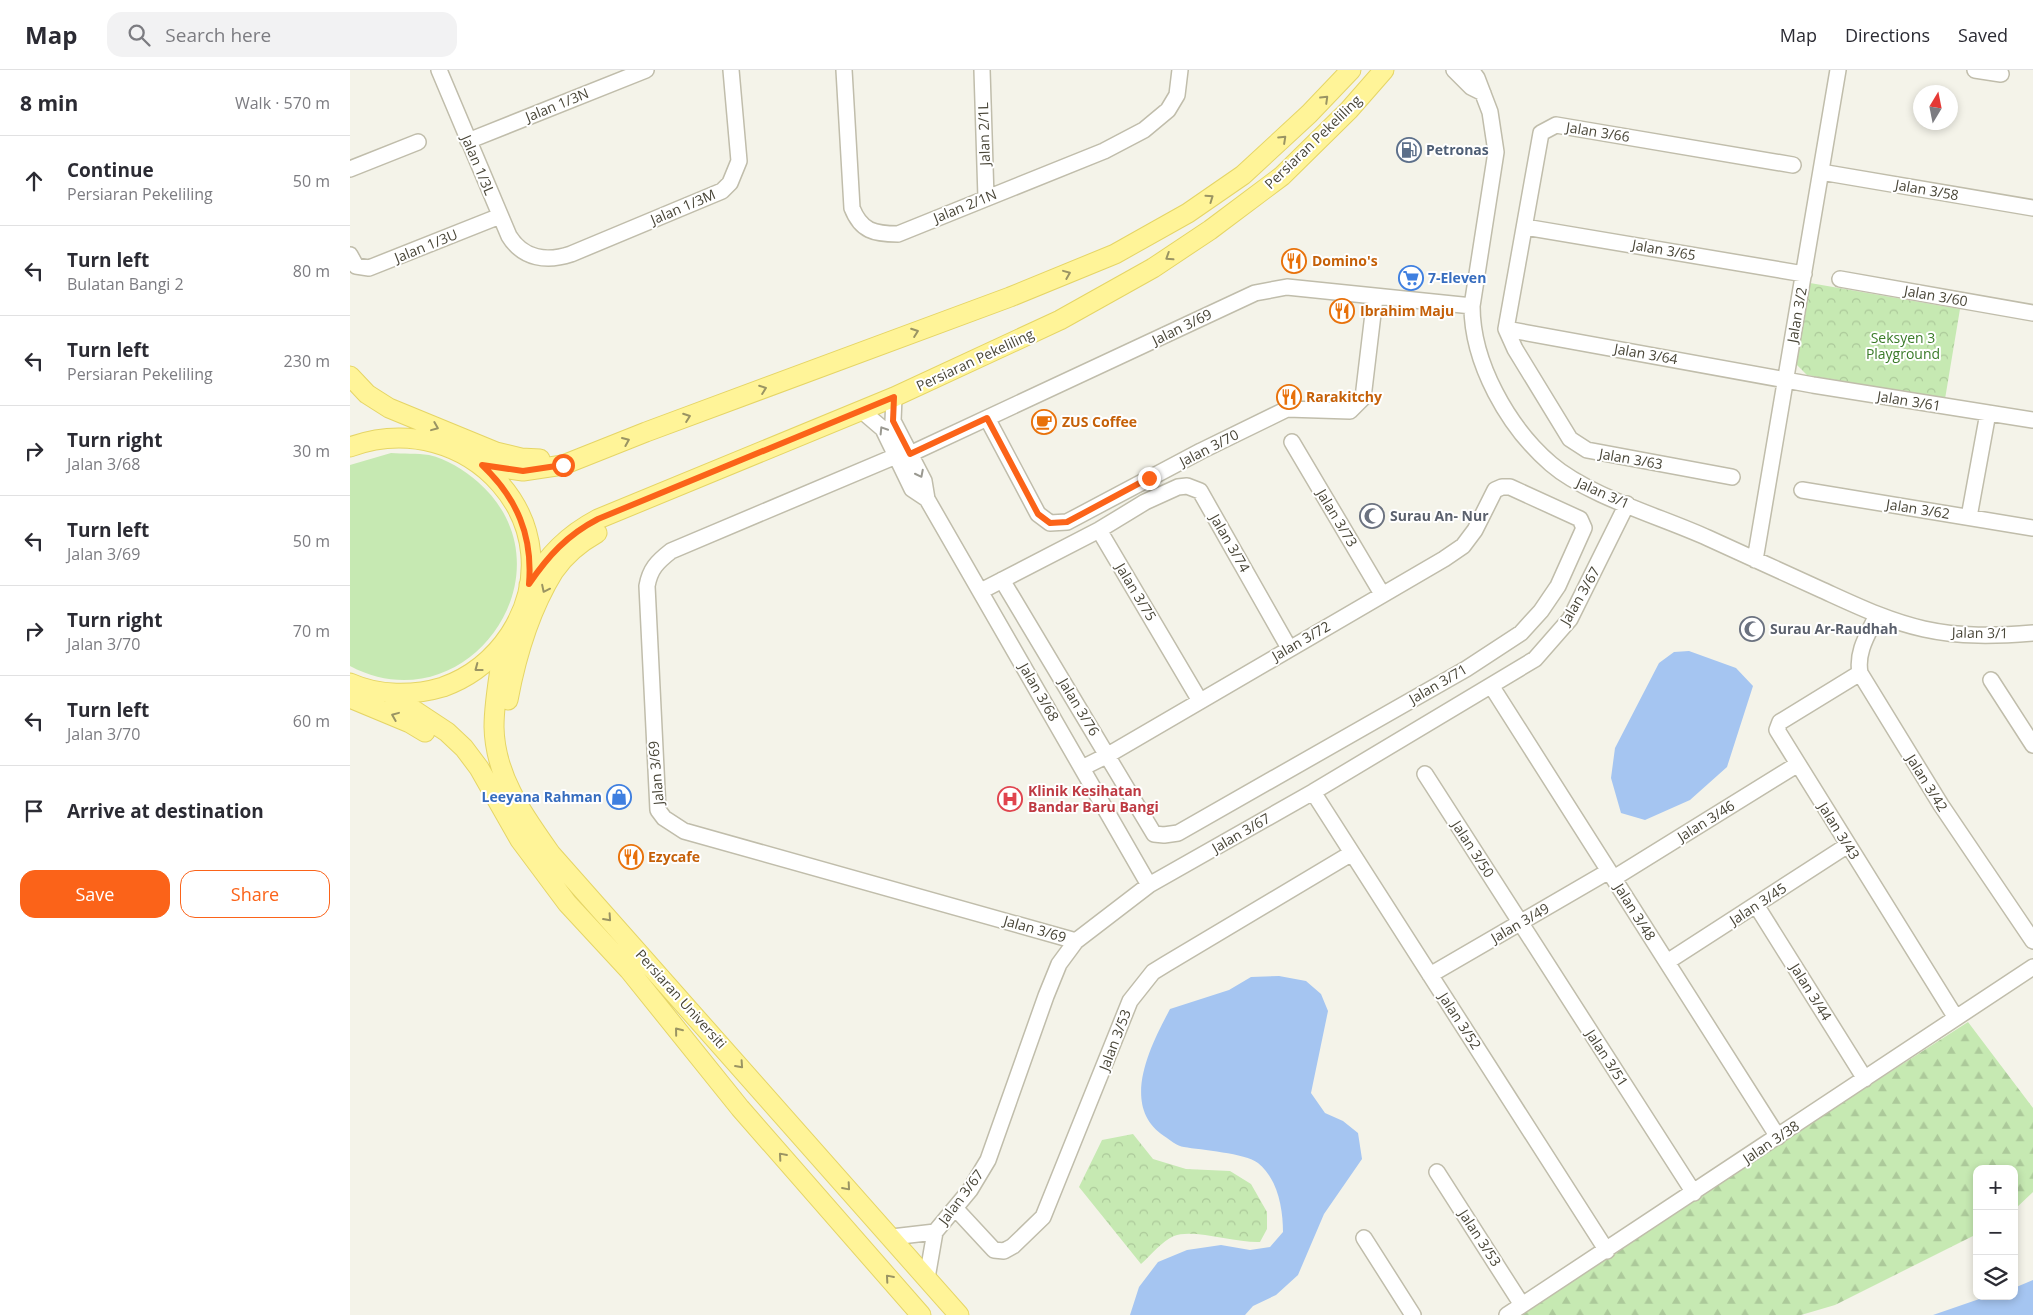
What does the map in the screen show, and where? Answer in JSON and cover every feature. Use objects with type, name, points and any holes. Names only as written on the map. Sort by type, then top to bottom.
[{"type":"main road","name":"Persiaran Pekeliling","points":[[482,465],[523,471],[563,465],[595,454],[651,430],[1010,297],[1116,254],[1188,214],[1243,175],[1328,96],[1351,70]]},
{"type":"main road","name":"Persiaran Pekeliling","points":[[529,584],[541,566],[565,539],[578,530],[628,506],[894,397],[1060,320],[1153,268],[1210,230],[1282,176],[1349,110],[1384,70]]},
{"type":"main road","points":[[350,376],[368,394],[389,408],[496,452],[521,458],[546,460],[595,454]]},
{"type":"main road","points":[[350,391],[373,411],[429,440]]},
{"type":"main road","points":[[350,447],[387,437],[408,436],[429,440],[457,449],[482,465],[496,478],[518,510],[529,546],[529,584],[524,606],[504,644],[489,660],[452,684],[410,694],[388,693],[350,683]]},
{"type":"main road","points":[[588,896],[535,815],[515,774],[507,742],[507,706],[512,679],[532,617],[555,570],[568,554],[587,538],[612,524],[628,506]]},
{"type":"main road","name":"Persiaran Universiti","points":[[504,644],[494,728],[500,765],[519,810],[551,854],[892,1237],[959,1315]]},
{"type":"main road","name":"Persiaran Universiti","points":[[388,693],[447,732],[464,748],[479,768],[520,840],[566,903],[629,970],[740,1108],[921,1315]]},
{"type":"main road","points":[[350,698],[410,723],[441,742],[466,768],[482,790],[520,855],[566,903]]},
{"type":"street","name":"Jalan 1/3L","points":[[440,70],[500,216],[513,243],[526,254]]},
{"type":"street","name":"Jalan 1/3N","points":[[468,141],[646,70]]},
{"type":"street","name":"Jalan 1/3M","points":[[526,254],[545,258],[562,257],[722,191],[730,183],[739,161],[731,70]]},
{"type":"street","name":"Jalan 2/1N","points":[[844,70],[852,208],[857,219],[864,227],[873,232],[898,234],[1104,151],[1144,130],[1168,110],[1178,95],[1180,70]]},
{"type":"street","name":"Jalan 2/1L","points":[[982,70],[986,198]]},
{"type":"street","points":[[1454,70],[1471,87],[1484,93]]},
{"type":"street","name":"Jalan 3/1","points":[[1471,70],[1478,78],[1492,119],[1496,152],[1472,306],[1472,327],[1482,361],[1498,395],[1534,448],[1572,480],[1877,615],[1926,630],[1960,635],[1995,636],[2033,633]]},
{"type":"street","name":"Jalan 3/2","points":[[1755,560],[1838,70]]},
{"type":"street","points":[[1975,70],[2001,74]]},
{"type":"street","name":"Jalan 3/66","points":[[1506,329],[1542,133],[1556,125],[1793,165]]},
{"type":"street","points":[[350,169],[418,142]]},
{"type":"street","name":"Jalan 3/58","points":[[1821,172],[2033,208]]},
{"type":"street","name":"Jalan 1/3U","points":[[351,258],[356,266],[369,268],[500,216]]},
{"type":"street","name":"Jalan 3/65","points":[[1525,227],[1804,274]]},
{"type":"street","name":"Jalan 3/60","points":[[1840,279],[2033,313]]},
{"type":"street","name":"Jalan 3/69","points":[[1076,941],[684,831],[664,818],[658,810],[656,801],[646,586],[649,573],[655,563],[671,551],[903,455],[987,418],[1255,293],[1287,287],[1472,306]]},
{"type":"street","name":"Jalan 3/70","points":[[987,418],[1038,514],[1050,523],[1067,522],[1201,451],[1287,409],[1350,411],[1363,398],[1375,297]]},
{"type":"street","name":"Jalan 3/64","points":[[1506,329],[1785,380]]},
{"type":"street","name":"Jalan 3/63","points":[[1506,329],[1515,349],[1570,439],[1586,450],[1732,477]]},
{"type":"street","name":"Jalan 3/61","points":[[1785,380],[2033,420]]},
{"type":"street","name":"Jalan 3/68","points":[[894,397],[893,421],[903,455]]},
{"type":"street","name":"Jalan 3/68","points":[[862,411],[883,429],[924,481],[927,499],[1149,886]]},
{"type":"street","points":[[1970,517],[1988,413]]},
{"type":"street","name":"Jalan 3/73","points":[[1292,442],[1382,594]]},
{"type":"street","name":"Jalan 3/74","points":[[1099,530],[1144,502],[1178,487],[1187,486],[1200,491],[1289,648]]},
{"type":"street","name":"Jalan 3/71","points":[[1154,834],[1178,833],[1466,669],[1521,633],[1541,612],[1558,586],[1584,528],[1580,519],[1510,487],[1502,486],[1495,490]]},
{"type":"street","name":"Jalan 3/72","points":[[1082,768],[1108,755],[1444,559],[1463,546],[1475,530],[1495,490]]},
{"type":"street","name":"Jalan 3/62","points":[[1802,490],[2033,528]]},
{"type":"street","name":"Jalan 3/67","points":[[935,1232],[970,1190],[988,1160],[1046,996],[1059,964],[1076,941],[1149,886],[1492,687],[1535,659],[1570,619],[1627,504]]},
{"type":"street","points":[[981,591],[1099,530]]},
{"type":"street","name":"Jalan 3/75","points":[[1099,530],[1200,700]]},
{"type":"street","name":"Jalan 3/76","points":[[1002,580],[1154,834]]},
{"type":"street","points":[[1860,673],[1858,662],[1860,652],[1877,615]]},
{"type":"street","name":"Jalan 3/43","points":[[1860,673],[1780,722],[1777,730],[1956,1018]]},
{"type":"street","name":"Jalan 3/42","points":[[1860,673],[1941,804],[2033,941]]},
{"type":"street","points":[[1991,680],[2033,745]]},
{"type":"street","name":"Jalan 3/48","points":[[1492,687],[1778,1137]]},
{"type":"street","name":"Jalan 3/46","points":[[1612,875],[1798,764]]},
{"type":"street","name":"Jalan 3/50","points":[[1425,774],[1520,923]]},
{"type":"street","name":"Jalan 3/52","points":[[1313,792],[1607,1251]]},
{"type":"street","name":"Jalan 3/45","points":[[1667,962],[1848,845]]},
{"type":"street","name":"Jalan 3/53","points":[[954,1208],[994,1250],[1004,1251],[1013,1246],[1043,1216],[1130,1001],[1144,982],[1166,964],[1352,853]]},
{"type":"street","name":"Jalan 3/49","points":[[1430,975],[1520,923],[1612,875]]},
{"type":"street","name":"Jalan 3/44","points":[[1756,905],[1865,1079]]},
{"type":"street","name":"Jalan 3/51","points":[[1520,923],[1694,1193]]},
{"type":"street","name":"Jalan 3/38","points":[[1507,1315],[1607,1251],[2033,966]]},
{"type":"street","name":"Jalan 3/53","points":[[1437,1172],[1522,1305]]},
{"type":"street","points":[[892,1237],[935,1232],[927,1278]]},
{"type":"street","points":[[1364,1238],[1413,1315]]},
{"type":"green space","name":"Seksyen 3 Playground","points":[[1810,283],[1960,309],[1945,399],[1807,375],[1796,364]]},
{"type":"green space","points":[[391,453],[424,454],[442,459],[467,473],[478,482],[506,518],[517,557],[512,595],[495,630],[468,658],[433,676],[393,680],[350,666],[350,465]]},
{"type":"green space","points":[[1968,1022],[2033,1108],[2033,1192],[2018,1206],[2018,1165],[1973,1165],[1973,1236],[1835,1305],[1801,1315],[1512,1315]]},
{"type":"green space","points":[[1133,1134],[1153,1159],[1186,1169],[1230,1171],[1251,1184],[1267,1212],[1267,1229],[1260,1242],[1182,1234],[1165,1241],[1141,1264],[1079,1187],[1102,1140]]},
{"type":"water","points":[[1689,651],[1736,668],[1753,686],[1727,767],[1690,800],[1645,820],[1621,813],[1611,778],[1615,748],[1659,663],[1674,652]]},
{"type":"water","points":[[1279,976],[1306,981],[1321,994],[1328,1011],[1311,1093],[1325,1113],[1343,1121],[1358,1133],[1362,1159],[1324,1214],[1298,1275],[1276,1295],[1253,1306],[1245,1315],[1130,1315],[1139,1287],[1158,1262],[1187,1250],[1221,1245],[1250,1250],[1270,1247],[1283,1232],[1282,1214],[1275,1186],[1258,1163],[1222,1152],[1184,1147],[1174,1143],[1151,1123],[1143,1109],[1141,1092],[1148,1057],[1170,1009],[1229,990],[1251,977]]},
{"type":"water","points":[[2033,1280],[2033,1315],[1933,1315],[1976,1300],[2018,1300],[2018,1286]]},
{"type":"place","name":"Petronas","points":[[1409,150]]},
{"type":"place","name":"Domino's","points":[[1294,261]]},
{"type":"place","name":"7-Eleven","points":[[1411,278]]},
{"type":"place","name":"Ibrahim Maju","points":[[1342,311]]},
{"type":"place","name":"Rarakitchy","points":[[1289,397]]},
{"type":"place","name":"ZUS Coffee","points":[[1044,422]]},
{"type":"place","name":"Surau An- Nur","points":[[1372,516]]},
{"type":"place","name":"Surau Ar-Raudhah","points":[[1752,629]]},
{"type":"place","name":"Leeyana Rahman","points":[[619,797]]},
{"type":"place","name":"Klinik Kesihatan Bandar Baru Bangi","points":[[1010,799]]},
{"type":"place","name":"Ezycafe","points":[[631,857]]},
{"type":"route","points":[[563,465],[523,471],[482,465],[496,478],[518,510],[529,546],[529,584],[541,566],[565,539],[598,519],[894,397],[893,421],[910,454],[987,418],[1038,514],[1050,523],[1067,522],[1149,478]]}]
